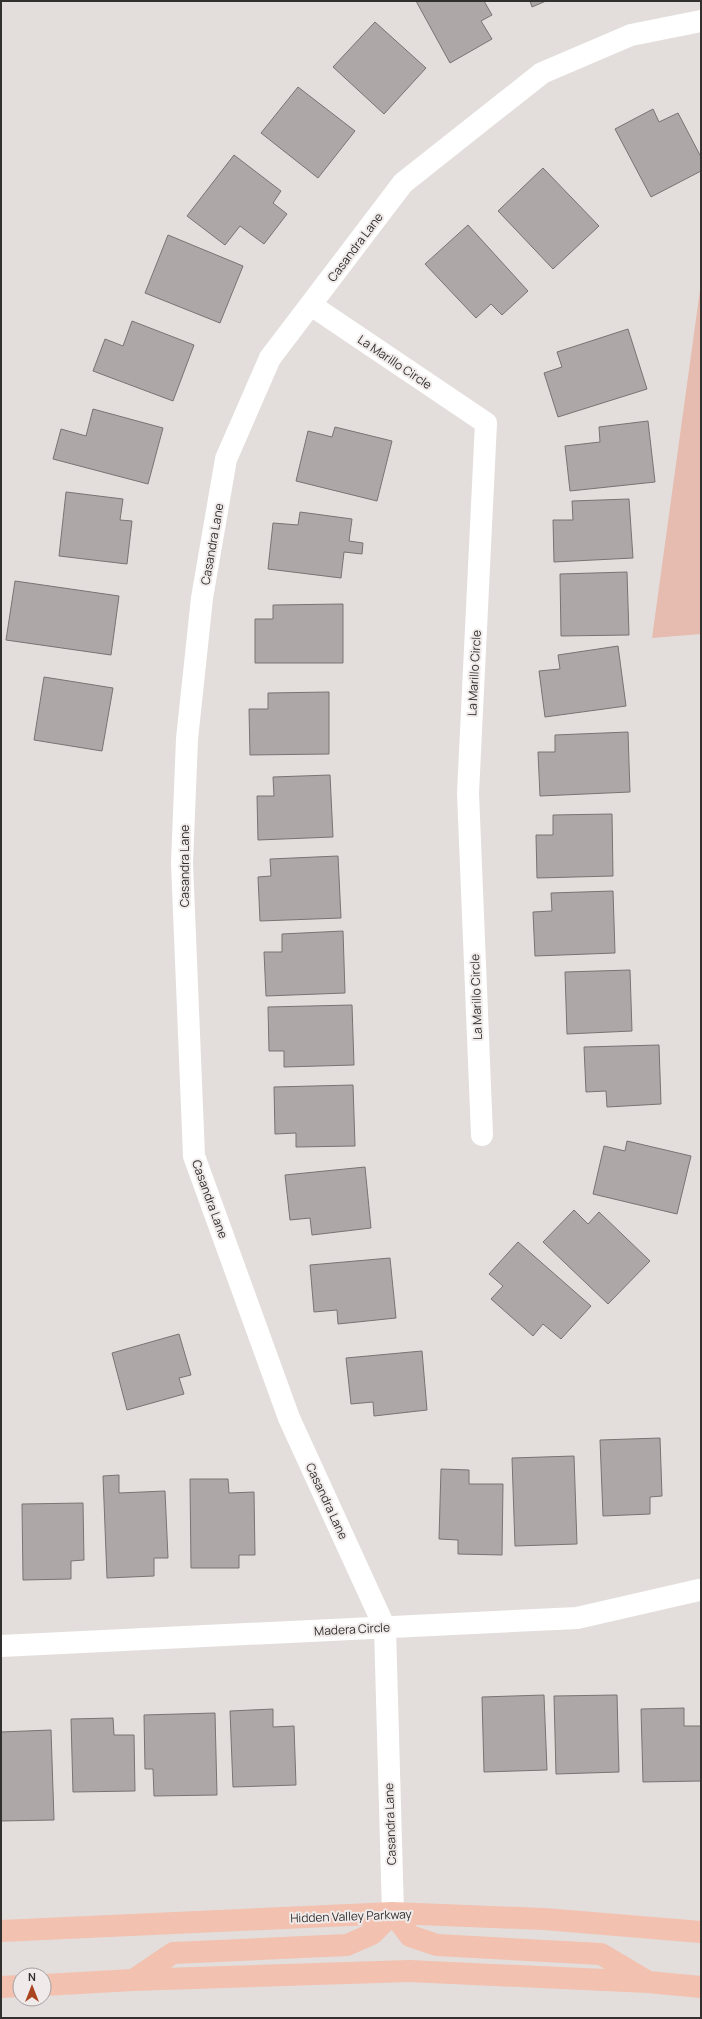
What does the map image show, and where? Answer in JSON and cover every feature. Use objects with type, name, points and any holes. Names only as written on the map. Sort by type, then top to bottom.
[{"type":"main road","name":"Hidden Valley Parkway","points":[[1,1931],[393,1913],[544,1919],[701,1932]]},
{"type":"main road","points":[[133,1980],[173,1953],[347,1945],[372,1934],[393,1913],[410,1936],[437,1945],[601,1954],[648,1982]]},
{"type":"main road","points":[[52,1985],[133,1980],[409,1971],[648,1982],[701,1987]]},
{"type":"main road","points":[[1,1987],[12,1986]]},
{"type":"street","name":"Casandra Lane","points":[[393,1913],[385,1628],[289,1418],[194,1156],[182,863],[187,739],[202,598],[226,458],[270,358],[403,183],[542,73],[631,35],[701,21]]},
{"type":"street","name":"La Marillo Circle","points":[[311,304],[486,423],[468,793],[482,1135]]},
{"type":"street","name":"Madera Circle","points":[[1,1646],[577,1618],[699,1590]]},
{"type":"shaded area","points":[[700,290],[701,634],[652,638]]},
{"type":"building","points":[[416,1],[484,1],[492,15],[481,21],[492,39],[450,63]]},
{"type":"building","points":[[530,1],[546,1],[532,7]]},
{"type":"building","points":[[375,22],[426,68],[384,114],[333,67]]},
{"type":"building","points":[[298,87],[355,131],[318,178],[261,133]]},
{"type":"building","points":[[653,109],[659,122],[678,113],[701,157],[701,171],[651,197],[615,129]]},
{"type":"building","points":[[234,155],[281,191],[273,203],[287,214],[264,244],[240,226],[225,245],[187,216]]},
{"type":"building","points":[[543,168],[599,226],[553,269],[498,211]]},
{"type":"building","points":[[468,225],[528,291],[502,315],[491,304],[476,318],[425,264]]},
{"type":"building","points":[[168,235],[243,266],[220,323],[145,293]]},
{"type":"building","points":[[132,321],[194,345],[173,401],[93,371],[105,339],[123,346]]},
{"type":"building","points":[[628,329],[647,389],[558,417],[544,373],[562,367],[557,352]]},
{"type":"building","points":[[93,409],[163,428],[148,484],[53,459],[61,429],[86,436]]},
{"type":"building","points":[[648,421],[655,482],[570,491],[565,446],[600,442],[599,427]]},
{"type":"building","points":[[335,427],[392,441],[377,501],[296,481],[308,431],[332,437]]},
{"type":"building","points":[[66,492],[123,499],[120,520],[132,521],[127,564],[59,556]]},
{"type":"building","points":[[629,499],[633,558],[554,562],[553,520],[573,520],[572,501]]},
{"type":"building","points":[[300,512],[352,519],[349,541],[363,543],[362,554],[344,552],[341,578],[268,569],[273,523],[298,525]]},
{"type":"building","points":[[627,572],[629,635],[561,636],[560,574]]},
{"type":"building","points":[[15,581],[119,596],[111,655],[6,640]]},
{"type":"building","points":[[343,604],[343,663],[255,663],[255,619],[273,619],[273,605]]},
{"type":"building","points":[[618,646],[626,706],[545,717],[539,671],[560,669],[558,655]]},
{"type":"building","points":[[44,677],[113,688],[102,751],[34,740]]},
{"type":"building","points":[[329,692],[329,754],[250,755],[249,709],[268,709],[268,693]]},
{"type":"building","points":[[628,732],[630,792],[540,796],[538,752],[555,752],[555,735]]},
{"type":"building","points":[[330,775],[333,837],[258,840],[257,796],[274,796],[273,777]]},
{"type":"building","points":[[612,814],[613,876],[537,878],[536,835],[553,835],[553,815]]},
{"type":"building","points":[[338,856],[341,918],[260,921],[258,877],[271,876],[270,859]]},
{"type":"building","points":[[613,891],[615,953],[535,956],[533,912],[552,911],[551,893]]},
{"type":"building","points":[[343,931],[345,993],[266,996],[264,952],[282,952],[282,934]]},
{"type":"building","points":[[630,970],[632,1031],[567,1034],[565,972]]},
{"type":"building","points":[[352,1005],[354,1065],[284,1067],[284,1051],[269,1051],[268,1007]]},
{"type":"building","points":[[659,1045],[661,1104],[607,1107],[606,1091],[586,1092],[584,1047]]},
{"type":"building","points":[[353,1085],[355,1146],[296,1147],[296,1133],[275,1134],[274,1087]]},
{"type":"building","points":[[627,1141],[691,1156],[677,1214],[593,1194],[604,1146],[625,1151]]},
{"type":"building","points":[[365,1167],[371,1228],[312,1235],[310,1218],[290,1220],[285,1175]]},
{"type":"building","points":[[574,1210],[588,1224],[599,1212],[650,1261],[608,1304],[543,1242]]},
{"type":"building","points":[[518,1242],[591,1306],[561,1339],[543,1324],[533,1336],[491,1299],[503,1286],[489,1274]]},
{"type":"building","points":[[390,1258],[396,1318],[338,1324],[337,1310],[314,1312],[310,1265]]},
{"type":"building","points":[[179,1334],[191,1375],[179,1378],[184,1394],[127,1410],[112,1353]]},
{"type":"building","points":[[422,1351],[427,1410],[374,1416],[373,1402],[351,1404],[346,1358]]},
{"type":"building","points":[[660,1438],[662,1496],[650,1497],[650,1514],[603,1516],[600,1440]]},
{"type":"building","points":[[574,1456],[577,1544],[515,1546],[512,1458]]},
{"type":"building","points":[[441,1469],[469,1470],[469,1484],[503,1484],[502,1555],[458,1554],[458,1540],[439,1539]]},
{"type":"building","points":[[119,1475],[119,1493],[165,1491],[168,1558],[154,1558],[154,1576],[107,1578],[103,1476]]},
{"type":"building","points":[[190,1479],[228,1479],[229,1493],[254,1492],[255,1555],[239,1555],[239,1568],[191,1568]]},
{"type":"building","points":[[83,1503],[84,1560],[71,1561],[71,1579],[23,1580],[22,1504]]},
{"type":"building","points":[[544,1695],[547,1770],[484,1772],[482,1697]]},
{"type":"building","points":[[617,1695],[619,1772],[556,1774],[554,1696]]},
{"type":"building","points":[[684,1708],[684,1726],[701,1726],[701,1781],[643,1782],[641,1709]]},
{"type":"building","points":[[273,1709],[273,1727],[294,1726],[296,1785],[233,1787],[230,1711]]},
{"type":"building","points":[[215,1713],[217,1795],[154,1796],[153,1769],[145,1769],[144,1715]]},
{"type":"building","points":[[113,1718],[114,1735],[134,1735],[135,1791],[73,1792],[71,1719]]},
{"type":"building","points":[[51,1730],[54,1820],[1,1821],[1,1732]]}]
